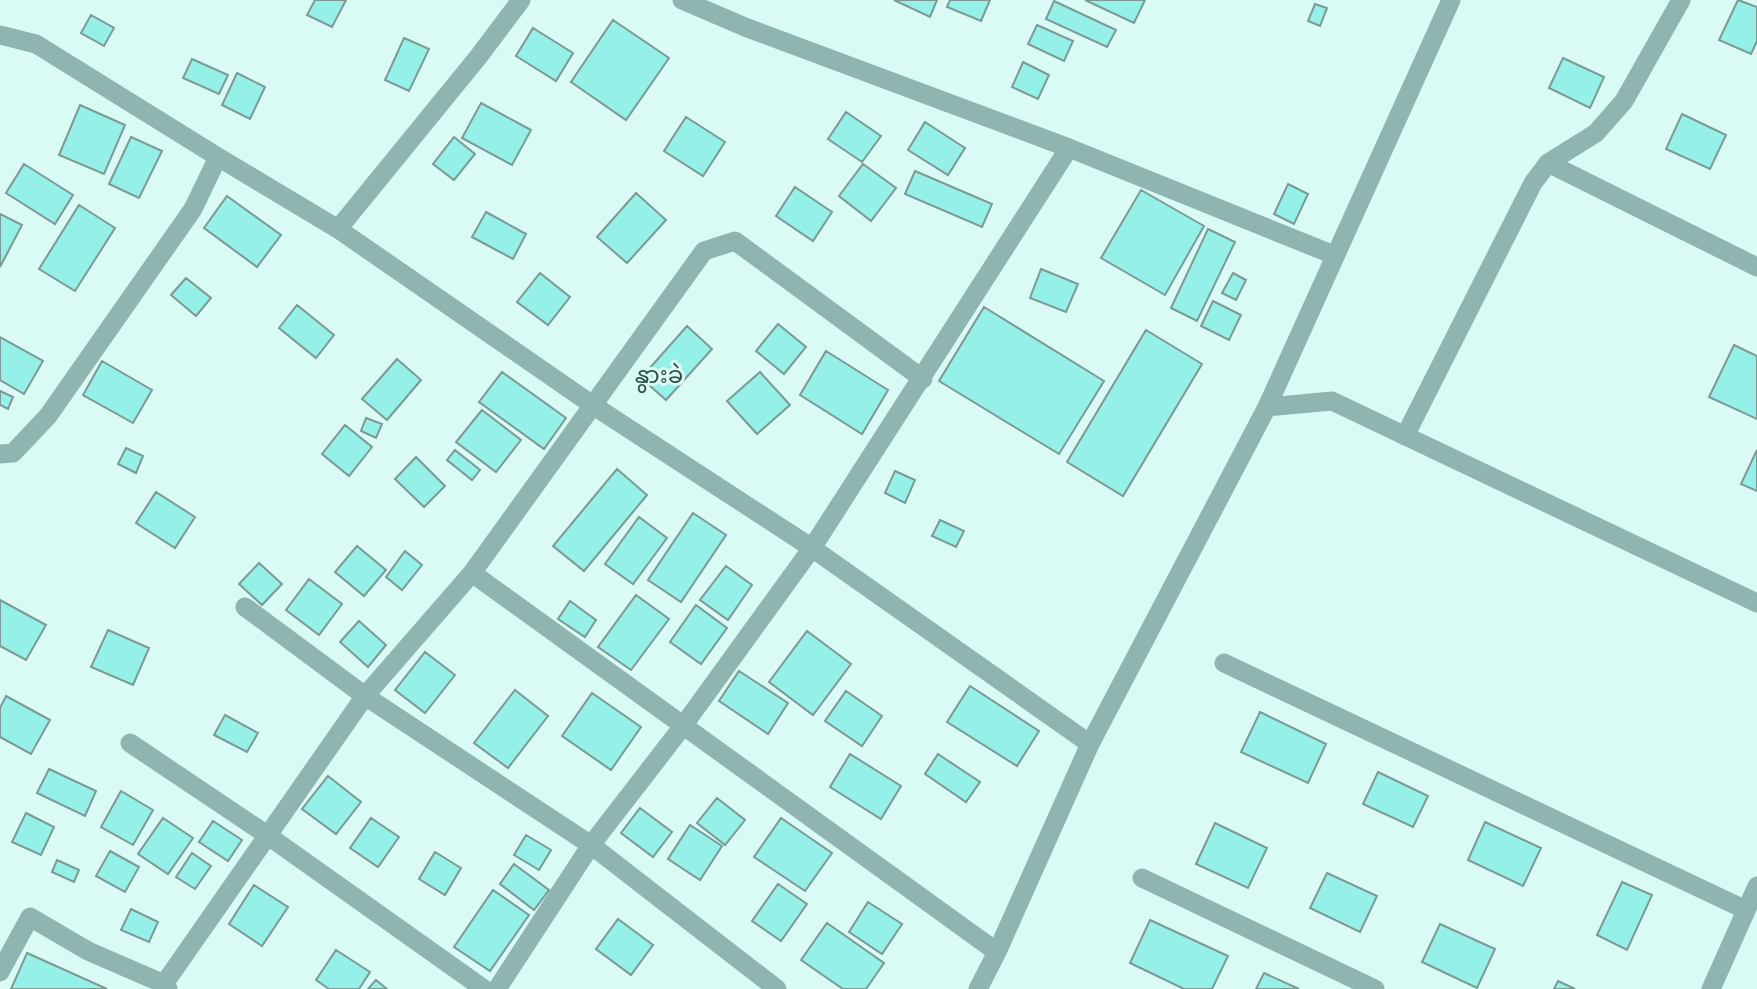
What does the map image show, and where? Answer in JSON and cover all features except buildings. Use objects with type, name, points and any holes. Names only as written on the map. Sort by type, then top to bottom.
[{"type":"street","points":[[338,229],[479,56],[521,0]]},
{"type":"street","points":[[682,0],[745,27],[1069,148],[1335,255]]},
{"type":"street","points":[[978,989],[1090,744],[1267,407],[1451,0]]},
{"type":"street","points":[[1405,436],[1533,183],[1548,163],[1596,133],[1624,101],[1681,0]]},
{"type":"street","points":[[0,35],[36,44],[218,158],[338,229],[594,406],[812,548],[1090,744]]},
{"type":"street","points":[[497,989],[591,845],[683,726],[812,548],[1069,148]]},
{"type":"street","points":[[0,454],[13,453],[48,416],[193,209],[218,158]]},
{"type":"street","points":[[1548,163],[1757,267]]},
{"type":"street","points":[[0,972],[30,917],[88,951],[166,987],[267,835],[365,696],[472,573],[704,251],[736,241],[923,379]]},
{"type":"street","points":[[1267,407],[1332,401],[1757,603]]},
{"type":"street","points":[[472,573],[997,952]]},
{"type":"street","points":[[245,607],[365,696],[591,845],[777,989]]},
{"type":"street","points":[[1224,663],[1746,909]]},
{"type":"street","points":[[130,743],[267,835],[484,989]]},
{"type":"street","points":[[1142,878],[1375,989]]},
{"type":"street","points":[[1711,989],[1757,886]]},
{"type":"district","name":"နွားခဲ","points":[[659,375]]}]
